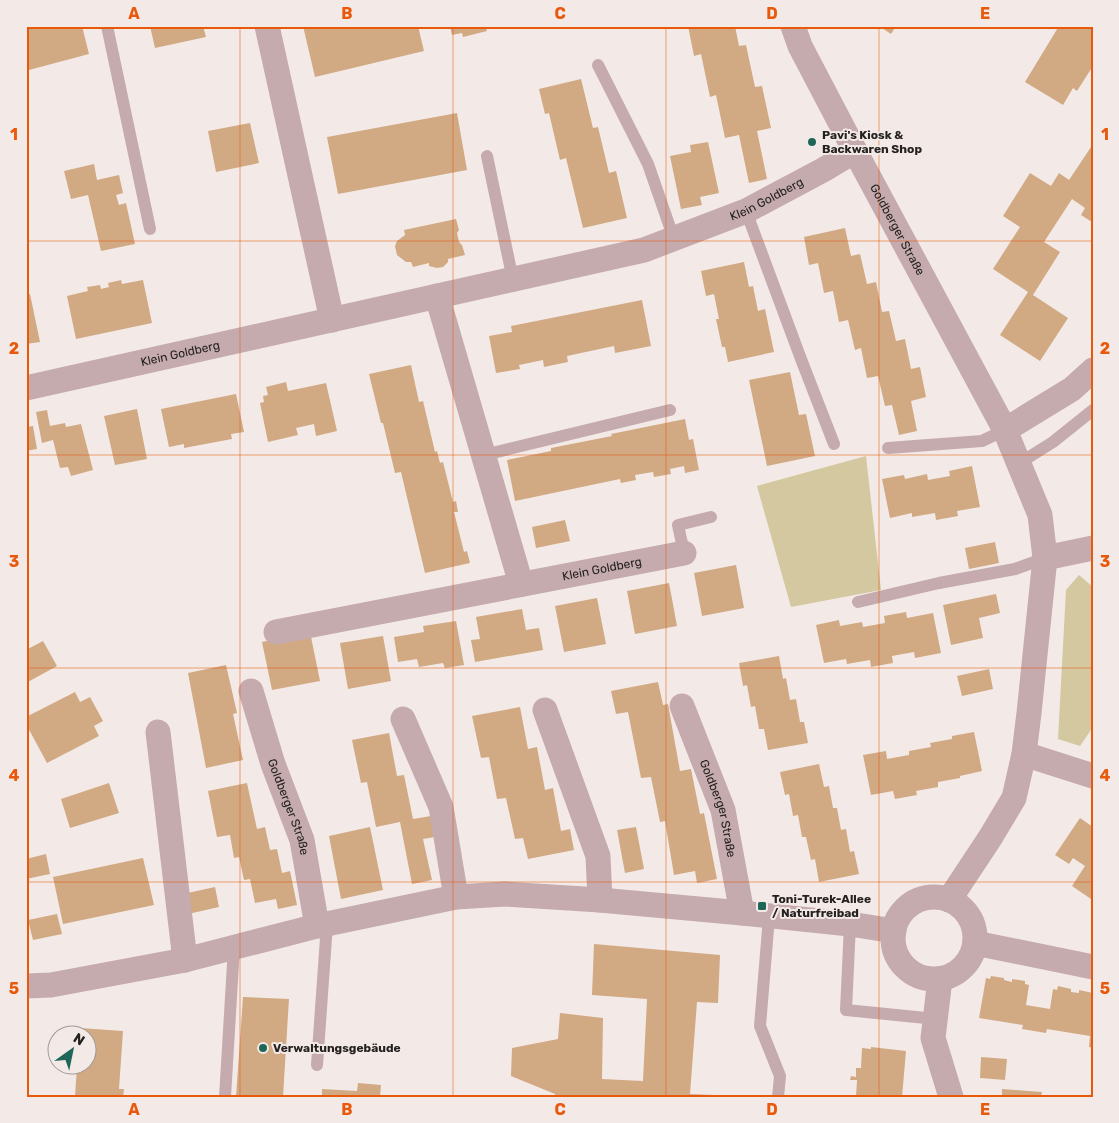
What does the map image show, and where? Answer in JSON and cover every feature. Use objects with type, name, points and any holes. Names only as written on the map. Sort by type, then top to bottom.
[{"type":"street","points":[[267,26],[332,320]]},
{"type":"street","name":"Goldberger Straße","points":[[793,26],[800,46],[1004,430],[1040,515],[1045,558],[1024,754],[1014,798],[949,900]]},
{"type":"street","name":"Klein Goldberg","points":[[26,388],[644,250],[746,210],[855,151]]},
{"type":"street","points":[[437,296],[521,584]]},
{"type":"street","points":[[1004,430],[1072,389],[1093,370]]},
{"type":"street","points":[[1045,558],[1093,548]]},
{"type":"street","name":"Klein Goldberg","points":[[276,632],[684,553]]},
{"type":"street","name":"Goldberger Straße","points":[[251,691],[273,764],[302,840],[322,925]]},
{"type":"street","name":"Goldberger Straße","points":[[682,706],[723,810],[742,913]]},
{"type":"street","points":[[545,710],[598,856],[600,900]]},
{"type":"street","points":[[403,719],[442,807],[456,897]]},
{"type":"street","points":[[158,732],[185,960]]},
{"type":"street","points":[[1024,754],[1093,776]]},
{"type":"street","points":[[26,986],[51,985],[185,960],[322,925],[456,897],[505,894],[600,900],[850,924],[894,931]]},
{"type":"street","points":[[936,897],[949,900],[960,907],[969,917],[974,929],[975,943],[971,956],[964,967],[953,975],[940,979],[926,979],[913,974],[902,965],[895,953],[894,931],[901,913],[911,904],[923,898],[936,897]]},
{"type":"street","points":[[975,943],[1093,967]]},
{"type":"street","points":[[940,979],[933,1038],[951,1097]]},
{"type":"lane","points":[[107,26],[150,229]]},
{"type":"lane","points":[[598,65],[648,164],[674,239]]},
{"type":"lane","points":[[487,156],[513,280]]},
{"type":"lane","points":[[746,210],[834,444]]},
{"type":"lane","points":[[484,455],[670,410]]},
{"type":"lane","points":[[1018,464],[1053,442],[1093,410]]},
{"type":"lane","points":[[888,448],[982,441],[1004,430]]},
{"type":"lane","points":[[684,553],[678,524],[711,517]]},
{"type":"lane","points":[[858,602],[939,583],[1016,569],[1045,558]]},
{"type":"lane","points":[[769,917],[760,1026],[780,1076],[778,1097]]},
{"type":"lane","points":[[850,924],[846,1010],[936,1019]]},
{"type":"lane","points":[[317,1065],[322,925]]},
{"type":"lane","points":[[225,1097],[234,947]]},
{"type":"shaded area","points":[[866,456],[881,590],[791,607],[757,486]]},
{"type":"shaded area","points":[[1079,575],[1093,587],[1093,607],[1091,610],[1093,611],[1093,727],[1080,746],[1058,739],[1066,590]]},
{"type":"building","points":[[26,26],[82,26],[89,54],[29,70],[26,59]]},
{"type":"building","points":[[150,26],[203,26],[206,37],[155,48]]},
{"type":"building","points":[[303,26],[418,26],[424,51],[315,77]]},
{"type":"building","points":[[450,26],[491,27],[486,28],[487,31],[463,37],[462,33],[452,35]]},
{"type":"building","points":[[688,26],[735,26],[739,46],[746,45],[755,87],[762,86],[771,128],[757,131],[767,179],[749,183],[739,135],[725,138],[716,95],[710,97],[701,54],[694,56]]},
{"type":"building","points":[[879,26],[896,26],[891,34]]},
{"type":"building","points":[[1059,26],[1093,26],[1093,66],[1077,91],[1073,88],[1063,105],[1025,82]]},
{"type":"building","points":[[581,79],[593,128],[598,127],[609,173],[616,171],[627,218],[583,228],[566,158],[560,160],[549,113],[545,114],[539,89]]},
{"type":"building","points":[[457,113],[467,170],[338,194],[327,137]]},
{"type":"building","points":[[250,123],[259,163],[216,172],[208,131]]},
{"type":"building","points":[[708,142],[719,193],[700,197],[702,205],[681,209],[670,156],[691,152],[690,145]]},
{"type":"building","points":[[1093,144],[1092,222],[1081,215],[1085,208],[1072,199],[1044,242],[1060,252],[1033,295],[1068,318],[1040,361],[1000,335],[1028,292],[993,269],[1020,227],[1003,216],[1030,173],[1051,186],[1059,173],[1069,180]]},
{"type":"building","points":[[94,164],[97,180],[119,175],[123,193],[116,195],[119,205],[126,203],[135,244],[101,251],[88,195],[71,199],[64,171]]},
{"type":"building","points":[[456,219],[459,230],[457,233],[459,242],[465,255],[448,259],[448,262],[443,267],[437,268],[429,266],[429,263],[413,267],[411,262],[406,262],[397,255],[395,246],[397,241],[405,235],[404,230]]},
{"type":"building","points":[[845,228],[851,256],[860,254],[867,284],[876,282],[882,312],[889,311],[896,341],[905,339],[911,369],[920,367],[926,397],[911,401],[917,431],[899,435],[892,405],[885,406],[878,376],[867,378],[861,348],[855,350],[848,320],[839,322],[833,291],[824,293],[818,263],[809,265],[804,237]]},
{"type":"building","points":[[744,262],[749,287],[753,286],[758,311],[765,309],[774,352],[728,362],[725,347],[722,347],[716,319],[719,319],[714,294],[706,296],[701,271]]},
{"type":"building","points":[[121,280],[122,284],[143,280],[152,323],[76,339],[67,296],[88,291],[87,287],[100,285],[101,289],[109,287],[108,283]]},
{"type":"building","points":[[30,294],[40,342],[26,344],[26,295]]},
{"type":"building","points":[[642,300],[651,346],[615,353],[614,346],[567,356],[568,362],[544,367],[543,360],[519,365],[520,369],[496,373],[489,336],[512,332],[511,326]]},
{"type":"building","points":[[411,365],[419,402],[423,401],[435,452],[437,451],[440,463],[443,462],[453,502],[456,501],[458,512],[454,512],[464,552],[467,551],[470,563],[425,573],[401,472],[395,473],[369,374]]},
{"type":"building","points":[[790,372],[799,415],[806,414],[815,456],[767,466],[749,380]]},
{"type":"building","points":[[286,382],[288,391],[326,383],[337,431],[316,436],[314,424],[296,428],[298,435],[268,442],[260,403],[264,402],[263,396],[268,395],[266,387]]},
{"type":"building","points":[[236,394],[244,432],[231,434],[232,439],[184,448],[184,444],[169,447],[161,409]]},
{"type":"building","points":[[137,409],[147,459],[115,465],[104,416]]},
{"type":"building","points":[[47,410],[50,426],[65,423],[66,427],[81,424],[93,470],[71,476],[68,467],[60,468],[53,440],[42,443],[36,412]]},
{"type":"building","points":[[685,419],[689,440],[693,439],[699,470],[685,473],[684,466],[670,469],[671,474],[654,477],[653,472],[635,475],[636,480],[621,483],[620,479],[515,501],[507,460],[551,451],[551,448],[612,436],[611,434]]},
{"type":"building","points":[[33,426],[37,449],[26,451],[26,427]]},
{"type":"building","points":[[972,466],[980,507],[957,511],[958,516],[936,520],[935,513],[912,517],[912,513],[890,518],[882,479],[904,475],[905,479],[927,474],[928,480],[950,476],[949,471]]},
{"type":"building","points":[[565,520],[570,541],[536,548],[532,527]]},
{"type":"building","points":[[995,542],[999,563],[969,569],[965,548]]},
{"type":"building","points":[[736,565],[744,608],[702,616],[694,573]]},
{"type":"building","points":[[669,583],[677,626],[635,634],[627,591]]},
{"type":"building","points":[[996,594],[1000,613],[979,618],[983,638],[951,645],[943,605]]},
{"type":"building","points":[[597,598],[606,644],[564,652],[555,606]]},
{"type":"building","points":[[522,609],[526,630],[539,628],[543,650],[475,662],[471,640],[480,639],[476,617]]},
{"type":"building","points":[[906,612],[907,618],[933,613],[941,653],[915,658],[914,652],[892,656],[893,663],[871,667],[870,660],[847,664],[846,659],[824,663],[816,625],[839,620],[840,626],[862,622],[863,627],[885,623],[884,616]]},
{"type":"building","points":[[456,621],[464,665],[445,668],[443,663],[419,667],[417,659],[398,662],[394,637],[424,632],[423,626]]},
{"type":"building","points":[[310,632],[320,681],[272,690],[262,642]]},
{"type":"building","points":[[383,636],[391,681],[348,689],[340,643]]},
{"type":"building","points":[[43,641],[57,666],[26,683],[26,650]]},
{"type":"building","points":[[779,656],[783,679],[786,678],[790,700],[796,699],[800,722],[804,722],[808,743],[768,750],[764,729],[759,729],[755,706],[751,707],[747,685],[743,686],[739,663]]},
{"type":"building","points":[[226,665],[237,713],[233,714],[243,760],[206,768],[188,673]]},
{"type":"building","points":[[989,669],[993,689],[962,696],[957,676]]},
{"type":"building","points":[[658,682],[663,705],[668,704],[680,771],[691,769],[700,814],[704,813],[717,879],[697,883],[695,871],[674,875],[665,821],[660,822],[651,777],[641,778],[628,712],[616,714],[611,691]]},
{"type":"building","points":[[75,692],[80,702],[90,697],[103,721],[94,726],[99,736],[47,763],[26,724],[26,717]]},
{"type":"building","points":[[520,707],[528,749],[537,747],[545,790],[553,788],[561,831],[570,829],[574,850],[528,859],[523,838],[515,839],[506,798],[497,799],[489,757],[481,758],[472,716]]},
{"type":"building","points":[[974,732],[982,771],[938,782],[938,787],[916,791],[917,795],[895,799],[893,791],[871,795],[863,755],[886,751],[887,759],[909,755],[909,751],[931,747],[930,743]]},
{"type":"building","points":[[389,733],[397,776],[404,775],[413,819],[431,816],[435,837],[423,839],[432,880],[412,884],[400,822],[376,827],[367,782],[361,783],[352,740]]},
{"type":"building","points":[[819,764],[824,787],[829,786],[833,808],[837,808],[841,830],[846,829],[850,852],[854,851],[859,874],[819,882],[815,859],[811,860],[806,837],[802,837],[798,815],[793,816],[789,794],[785,795],[780,772]]},
{"type":"building","points":[[109,783],[119,813],[70,828],[61,799]]},
{"type":"building","points":[[247,783],[257,829],[265,827],[270,850],[277,849],[282,873],[290,871],[297,905],[278,909],[276,899],[255,903],[250,879],[244,880],[239,857],[234,858],[230,835],[217,837],[208,791]]},
{"type":"building","points":[[1080,818],[1093,827],[1093,896],[1091,899],[1072,886],[1085,866],[1073,858],[1069,864],[1055,855]]},
{"type":"building","points":[[370,827],[383,890],[341,899],[329,836]]},
{"type":"building","points":[[636,827],[644,869],[625,873],[617,830]]},
{"type":"building","points":[[46,854],[50,874],[26,879],[26,859]]},
{"type":"building","points":[[143,858],[154,905],[63,924],[53,877]]},
{"type":"building","points":[[215,887],[219,907],[188,914],[183,894]]},
{"type":"building","points":[[57,914],[62,934],[33,940],[28,920]]},
{"type":"building","points":[[594,944],[720,955],[718,1003],[697,1002],[690,1094],[715,1095],[715,1097],[555,1097],[555,1094],[511,1076],[512,1048],[558,1039],[560,1013],[603,1018],[602,1079],[643,1081],[647,999],[592,995]]},
{"type":"building","points":[[991,976],[1004,978],[1004,980],[1012,982],[1012,979],[1025,981],[1025,984],[1029,985],[1026,1005],[1050,1009],[1053,989],[1057,990],[1058,986],[1071,989],[1071,992],[1079,993],[1079,990],[1093,993],[1093,1048],[1089,1047],[1090,1036],[1047,1029],[1046,1033],[1022,1029],[1023,1025],[979,1018],[986,978],[990,979]]},
{"type":"building","name":"Verwaltungsgebäude","points":[[243,997],[289,999],[283,1097],[236,1097]]},
{"type":"building","points":[[98,1029],[123,1031],[119,1089],[124,1089],[123,1097],[75,1097],[76,1076],[98,1076]]},
{"type":"building","points":[[871,1047],[906,1051],[902,1097],[856,1097],[857,1080],[850,1080],[851,1076],[856,1077],[856,1068],[861,1068],[862,1048],[871,1049]]},
{"type":"building","points":[[981,1057],[1007,1059],[1005,1080],[980,1078]]},
{"type":"building","points":[[358,1083],[381,1085],[380,1097],[322,1097],[322,1089],[357,1091]]},
{"type":"building","points":[[1002,1089],[1042,1092],[1041,1097],[1002,1097]]},
{"type":"place","name":"Pavi's Kiosk & Backwaren Shop","points":[[812,142]]},
{"type":"place","name":"Toni-Turek-Allee / Naturfreibad","points":[[762,906]]},
{"type":"place","name":"Verwaltungsgebäude","points":[[263,1048]]}]
